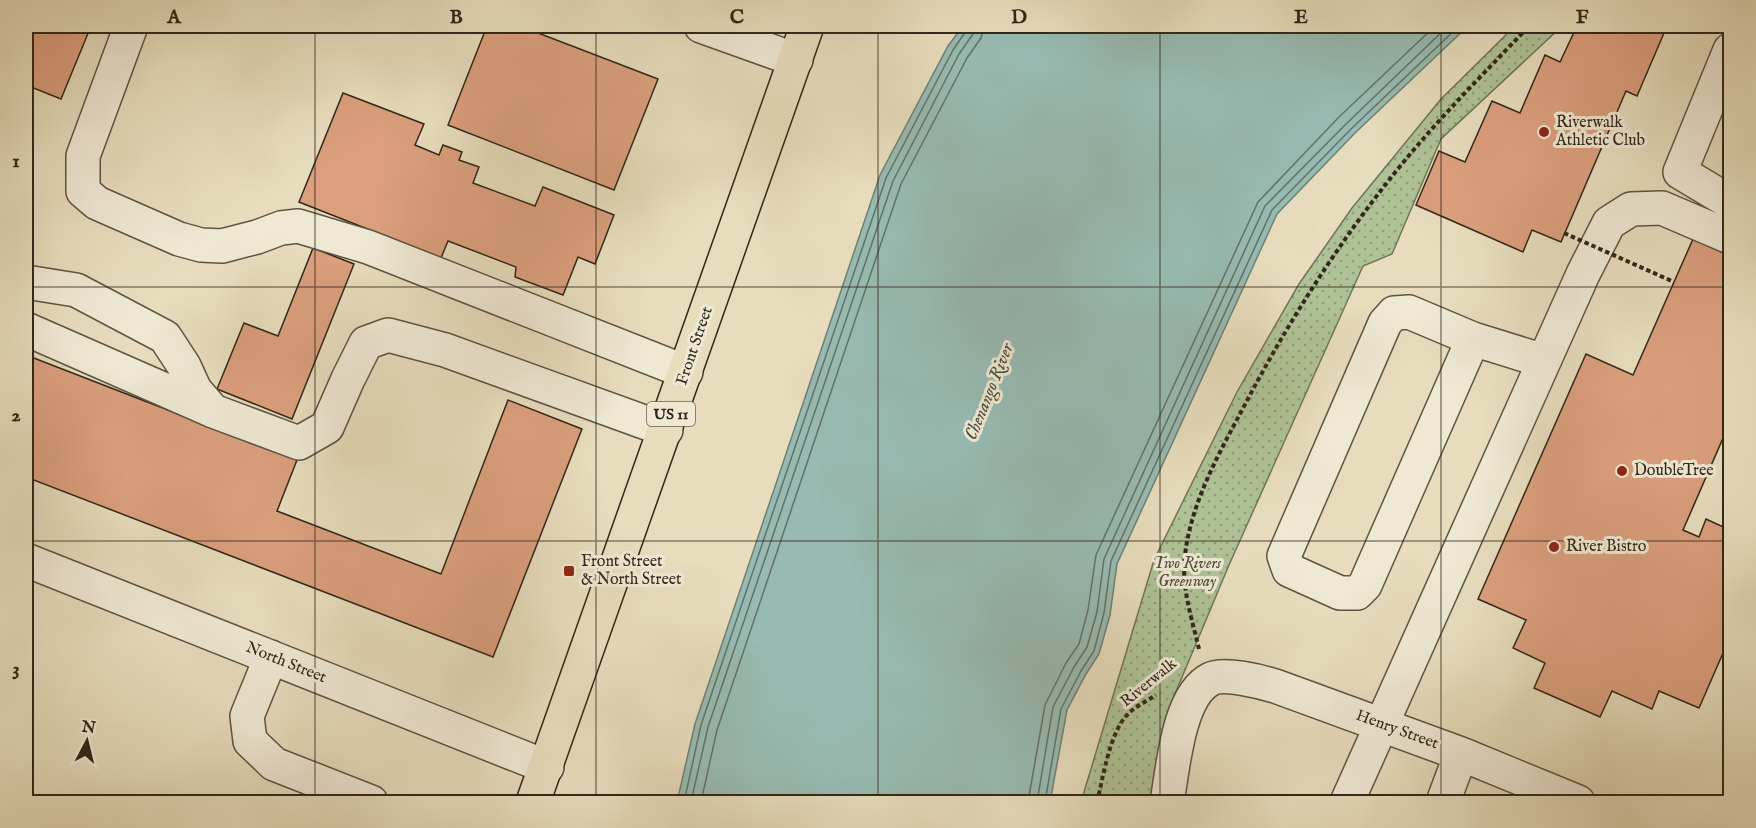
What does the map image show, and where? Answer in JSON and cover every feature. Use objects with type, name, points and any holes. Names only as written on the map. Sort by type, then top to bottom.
[{"type":"main road","name":"Front Street","points":[[533,802],[807,26]]},
{"type":"street","points":[[130,26],[83,156],[83,191],[97,203],[179,239],[201,244],[222,246],[281,228],[298,226],[368,247],[686,372]]},
{"type":"street","points":[[701,26],[796,60]]},
{"type":"street","points":[[1731,50],[1680,172],[1731,202]]},
{"type":"street","points":[[1347,802],[1583,274],[1609,223],[1631,209],[1662,208],[1731,237]]},
{"type":"street","points":[[26,282],[76,290],[165,337],[184,366],[195,390],[213,411]]},
{"type":"street","points":[[1473,339],[1365,585],[1357,593],[1340,593],[1289,570],[1284,556],[1386,323],[1394,313],[1409,312],[1473,339],[1544,361]]},
{"type":"street","points":[[26,329],[213,411],[299,444],[327,428],[366,344],[388,335],[456,354],[666,430]]},
{"type":"street","name":"North Street","points":[[26,560],[547,767]]},
{"type":"street","points":[[271,657],[247,716],[250,741],[274,764],[371,802]]},
{"type":"street","name":"Henry Street","points":[[1212,678],[1228,677],[1261,682],[1461,753],[1578,802]]},
{"type":"street","points":[[1167,802],[1180,727],[1185,711],[1198,689],[1212,678]]},
{"type":"street","points":[[1443,802],[1461,753]]},
{"type":"path","points":[[1212,678],[1200,654],[1192,621],[1185,576],[1185,557],[1195,512],[1227,438],[1288,327],[1320,275],[1359,221],[1429,132],[1529,26]]},
{"type":"path","points":[[1564,233],[1674,282]]},
{"type":"path","name":"Riverwalk","points":[[1097,802],[1115,733],[1130,712],[1159,694]]},
{"type":"green space","name":"Two Rivers Greenway","points":[[1515,26],[1562,26],[1441,139],[1392,254],[1363,266],[1229,565],[1172,701],[1151,802],[1081,802],[1154,560],[1237,392],[1299,284],[1352,208],[1441,99]]},
{"type":"water","name":"Chenango River","points":[[963,26],[1468,26],[1355,133],[1277,214],[1117,564],[1110,615],[1099,654],[1067,710],[1050,802],[677,802],[695,724],[880,175],[948,46]]},
{"type":"building","points":[[26,26],[91,26],[61,99],[26,85]]},
{"type":"building","points":[[487,26],[520,26],[658,79],[614,190],[448,125]]},
{"type":"building","name":"Riverwalk Athletic Club","points":[[1577,26],[1595,30],[1597,26],[1667,26],[1637,96],[1626,91],[1561,242],[1532,230],[1523,252],[1416,205],[1439,151],[1465,162],[1492,101],[1520,113],[1545,55],[1560,62]]},
{"type":"building","points":[[343,93],[424,124],[415,145],[439,155],[443,145],[462,152],[459,160],[479,167],[473,183],[535,206],[543,187],[614,215],[595,264],[578,257],[563,295],[515,277],[516,267],[448,241],[441,258],[299,202]]},
{"type":"building","name":"DoubleTree","points":[[1693,239],[1730,256],[1730,422],[1683,530],[1699,537],[1706,519],[1730,530],[1730,545],[1725,557],[1730,559],[1730,637],[1699,708],[1659,691],[1652,709],[1612,691],[1600,717],[1534,688],[1545,663],[1513,648],[1526,620],[1478,599],[1586,354],[1633,375]]},
{"type":"building","points":[[313,248],[354,264],[292,419],[217,389],[244,323],[278,336]]},
{"type":"building","points":[[26,355],[297,460],[277,511],[441,574],[508,400],[582,429],[493,657],[26,477]]},
{"type":"place","name":"Riverwalk Athletic Club","points":[[1544,132]]},
{"type":"place","name":"DoubleTree","points":[[1622,471]]},
{"type":"place","name":"River Bistro","points":[[1554,547]]},
{"type":"place","name":"Front Street & North Street","points":[[569,571]]}]
